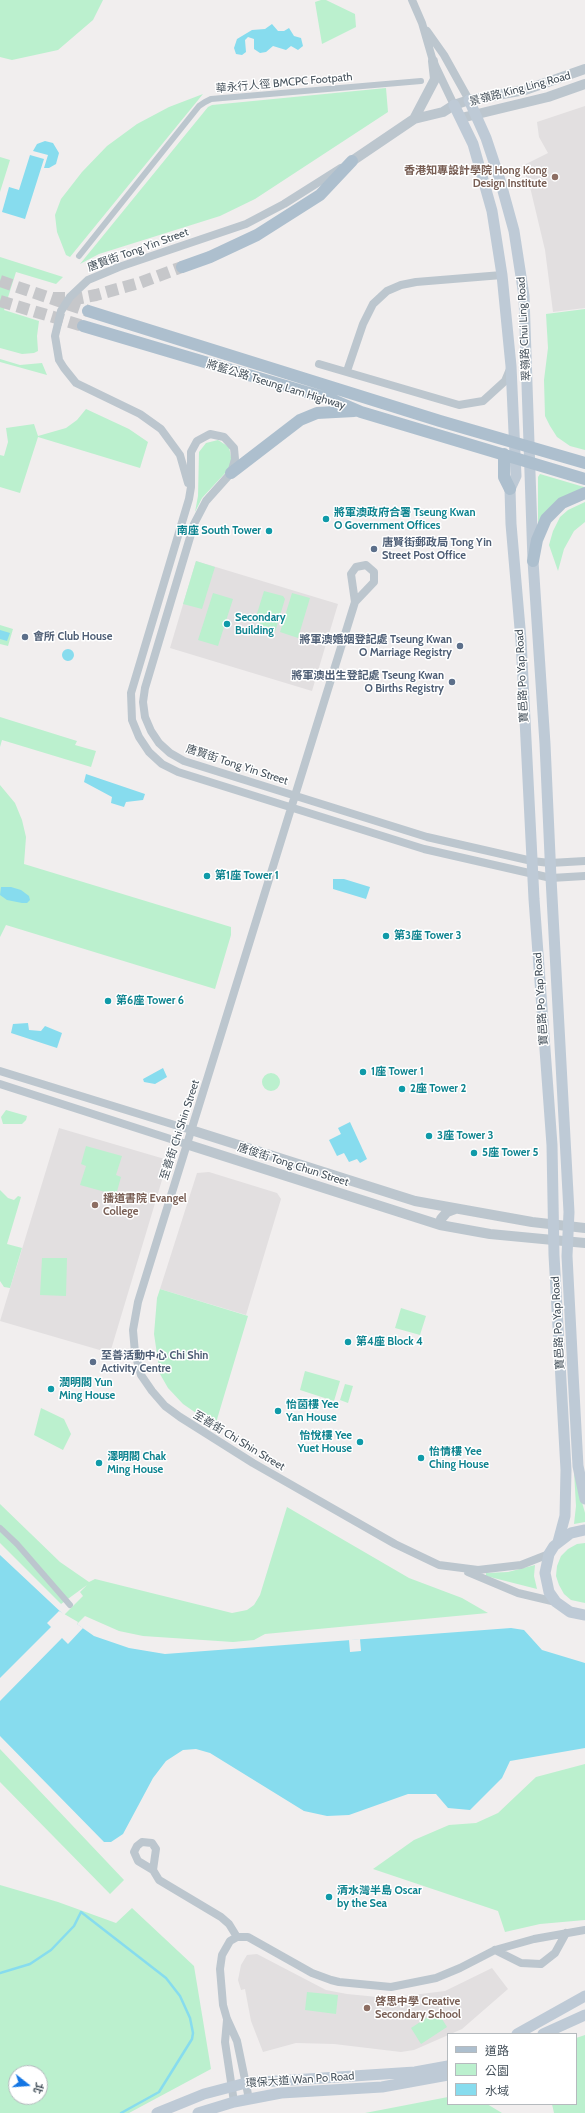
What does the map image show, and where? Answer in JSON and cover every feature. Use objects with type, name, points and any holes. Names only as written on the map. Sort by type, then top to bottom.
[{"type":"main road","name":"翠嶺路 Chui Ling Road","points":[[469,100],[500,180],[514,231],[521,270],[524,296],[531,463]]},
{"type":"main road","name":"翠嶺路 Chui Ling Road","points":[[454,105],[472,144],[492,210],[502,275],[511,366],[514,443],[509,456]]},
{"type":"main road","points":[[182,267],[210,257],[257,235],[320,195],[352,161]]},
{"type":"main road","name":"將藍公路 Tseung Lam Highway","points":[[88,311],[530,448],[585,463]]},
{"type":"main road","name":"將藍公路 Tseung Lam Highway","points":[[83,326],[333,400],[361,412],[585,479]]},
{"type":"main road","points":[[231,473],[300,420],[316,413],[348,410],[361,412]]},
{"type":"main road","points":[[509,456],[504,477],[510,488]]},
{"type":"main road","name":"寶邑路 Po Yap Road","points":[[531,463],[533,561],[545,744],[569,1226],[568,1242],[578,1466],[585,1499]]},
{"type":"main road","name":"寶邑路 Po Yap Road","points":[[510,488],[511,524],[521,640],[532,861],[552,1144],[553,1224],[566,1470],[564,1516],[558,1542]]},
{"type":"main road","points":[[533,561],[537,540],[546,519],[562,503],[585,493]]},
{"type":"main road","name":"寶邑路 Po Yap Road","points":[[583,1617],[567,1610],[556,1602],[549,1592],[545,1580],[545,1566],[549,1554],[558,1542],[571,1534],[585,1530]]},
{"type":"main road","points":[[519,2033],[585,1996]]},
{"type":"main road","points":[[545,2033],[585,2015]]},
{"type":"main road","name":"環保大道 Wan Po Road","points":[[157,2113],[204,2094],[246,2083],[415,2072],[447,2066]]},
{"type":"main road","name":"環保大道 Wan Po Road","points":[[198,2113],[234,2102],[281,2093],[394,2086],[447,2075]]},
{"type":"street","name":"翠嶺路 Chui Ling Road","points":[[412,0],[434,60],[454,105]]},
{"type":"street","name":"翠嶺路 Chui Ling Road","points":[[422,24],[444,55],[469,100]]},
{"type":"street","points":[[414,119],[435,80],[434,60]]},
{"type":"street","name":"景嶺路 King Ling Road","points":[[454,105],[469,100],[525,90],[585,70]]},
{"type":"street","name":"華永行人徑 BMCPC Footpath","points":[[79,256],[199,106],[205,102],[211,99],[421,81]]},
{"type":"street","name":"景嶺路 King Ling Road","points":[[461,118],[548,97],[585,84]]},
{"type":"street","name":"唐賢街 Tong Yin Street","points":[[189,499],[183,462],[176,447],[166,434],[155,423],[140,414],[76,383],[64,368],[60,360],[55,336],[61,311],[70,297],[88,280],[119,267],[246,224],[284,204],[352,161],[414,119],[442,112],[454,105]]},
{"type":"street","points":[[347,371],[363,324],[373,304],[387,291],[401,285],[416,282],[502,275]]},
{"type":"street","points":[[319,364],[459,405],[484,401],[506,381],[511,366]]},
{"type":"street","name":"唐賢街 Tong Yin Street","points":[[585,862],[550,863],[532,861],[427,837],[176,757],[159,744],[145,717],[143,702],[145,688],[191,533],[206,501],[231,473],[236,459],[232,444],[220,435],[210,434],[201,438],[195,444],[191,452],[191,487],[189,499],[132,685],[131,712],[135,729],[149,752],[170,769],[424,849],[533,875],[551,878],[585,876]]},
{"type":"street","name":"至善街 Chi Shin Street","points":[[355,602],[138,1302],[133,1330],[135,1353],[141,1375],[165,1406],[212,1439],[396,1544],[438,1565],[460,1569],[478,1570],[521,1565],[549,1554]]},
{"type":"street","name":"唐俊街 Tong Chun Street","points":[[0,1071],[394,1194],[455,1208],[585,1228]]},
{"type":"street","name":"唐俊街 Tong Chun Street","points":[[0,1084],[440,1224],[490,1234],[585,1243]]},
{"type":"street","points":[[440,1224],[441,1219],[447,1212],[455,1208]]},
{"type":"street","points":[[0,1528],[17,1544],[70,1605]]},
{"type":"street","name":"至善街 Chi Shin Street","points":[[460,1569],[518,1593],[556,1602]]},
{"type":"street","points":[[153,1870],[159,1880],[221,1917],[229,1924],[237,1937]]},
{"type":"street","points":[[249,2099],[237,2041],[227,2019],[223,2005],[220,1969],[222,1955],[230,1941],[237,1937],[248,1937],[312,1973],[330,1980],[380,1987],[403,1986],[436,1978],[460,1968],[495,1950],[585,1930]]},
{"type":"street","points":[[495,1950],[521,1963],[541,1964],[555,1953],[566,1933]]},
{"type":"street","points":[[227,2019],[225,2042],[234,2102]]},
{"type":"shaded area","name":"香港知專設計學院 Hong Kong Design Institute","points":[[585,106],[585,308],[553,312],[545,250],[530,187],[522,166],[548,153],[539,137],[537,122]]},
{"type":"shaded area","points":[[196,561],[338,604],[312,691],[170,648]]},
{"type":"shaded area","name":"播道書院 Evangel College","points":[[59,1128],[168,1160],[110,1353],[0,1321]]},
{"type":"shaded area","points":[[209,1172],[277,1193],[281,1199],[246,1315],[160,1289],[197,1173]]},
{"type":"shaded area","name":"啓思中學 Creative Secondary School","points":[[257,1954],[326,1990],[347,1994],[388,1998],[445,1991],[492,1968],[508,1989],[462,2029],[453,2033],[447,2033],[447,2036],[414,2050],[401,2052],[334,2044],[296,2043],[263,2052],[251,2021],[245,1989],[241,1990],[238,1980],[241,1965],[247,1955]]},
{"type":"green space","points":[[0,0],[103,0],[93,20],[58,50],[12,60],[0,57]]},
{"type":"green space","points":[[326,0],[355,14],[356,27],[322,44],[315,2]]},
{"type":"green space","points":[[386,88],[388,112],[255,199],[220,216],[99,254],[80,264],[208,107],[212,105]]},
{"type":"green space","points":[[203,94],[70,257],[66,255],[57,232],[55,215],[61,199],[82,172],[107,146],[137,124],[169,107]]},
{"type":"green space","points":[[0,157],[10,160],[0,192]]},
{"type":"green space","points":[[0,257],[63,277],[56,284],[16,272],[4,310],[39,321],[37,336],[38,351],[34,353],[22,354],[0,348]]},
{"type":"green space","points":[[585,309],[585,450],[570,446],[557,437],[550,426],[545,416],[544,380],[548,348],[546,314]]},
{"type":"green space","points":[[0,359],[20,365],[42,363],[47,375],[0,362]]},
{"type":"green space","points":[[86,409],[129,429],[148,442],[140,468],[38,437],[20,493],[0,487],[0,455],[4,456],[8,442],[6,428],[34,424],[38,436],[66,428],[77,420]]},
{"type":"green space","points":[[218,440],[229,447],[232,462],[227,471],[202,498],[195,512],[198,496],[199,452],[206,443]]},
{"type":"green space","points":[[540,474],[584,488],[538,524],[538,477]]},
{"type":"green space","points":[[585,502],[585,522],[574,531],[564,549],[558,571],[549,545],[553,531],[560,517],[568,510]]},
{"type":"green space","points":[[196,561],[215,567],[202,609],[183,604]]},
{"type":"green space","points":[[264,591],[283,596],[285,599],[275,632],[269,631],[255,620]]},
{"type":"green space","points":[[213,593],[233,599],[218,646],[198,640]]},
{"type":"green space","points":[[292,593],[310,598],[298,638],[280,632]]},
{"type":"green space","points":[[0,625],[13,629],[8,646],[0,644]]},
{"type":"green space","points":[[0,717],[77,741],[75,745],[96,751],[91,767],[2,740],[0,747]]},
{"type":"green space","points":[[0,785],[15,803],[22,820],[26,837],[24,864],[231,927],[231,935],[215,989],[6,925],[0,937]]},
{"type":"green space","points":[[271,1073],[277,1076],[280,1082],[277,1088],[271,1091],[265,1088],[262,1082],[265,1076]]},
{"type":"green space","points":[[6,1110],[27,1116],[26,1120],[22,1124],[3,1124],[1,1117]]},
{"type":"green space","points":[[86,1146],[122,1156],[116,1175],[121,1177],[116,1195],[80,1185],[86,1166],[81,1164]]},
{"type":"green space","points":[[0,1190],[8,1198],[14,1200],[18,1196],[21,1197],[7,1244],[22,1248],[10,1288],[4,1287],[0,1281]]},
{"type":"green space","points":[[42,1258],[67,1258],[66,1296],[40,1295]]},
{"type":"green space","points":[[160,1289],[248,1316],[215,1426],[183,1404],[168,1388],[160,1374],[154,1334],[157,1298]]},
{"type":"green space","points":[[401,1308],[426,1316],[420,1335],[395,1328]]},
{"type":"green space","points":[[305,1371],[340,1381],[334,1401],[300,1390]]},
{"type":"green space","points":[[345,1384],[353,1386],[348,1403],[340,1400]]},
{"type":"green space","points":[[41,1408],[64,1419],[71,1434],[63,1450],[34,1435]]},
{"type":"green space","points":[[573,1454],[580,1495],[585,1513],[585,1522],[574,1524],[576,1506]]},
{"type":"green space","points":[[0,1504],[60,1562],[89,1582],[95,1579],[232,1613],[247,1610],[254,1605],[260,1595],[287,1507],[409,1578],[462,1598],[488,1613],[265,1634],[254,1640],[233,1642],[143,1636],[119,1631],[85,1616],[60,1641],[64,1615],[83,1596],[80,1592],[87,1585],[61,1604],[0,1543]]},
{"type":"green space","points":[[585,1543],[585,1603],[571,1600],[564,1594],[556,1576],[557,1566],[561,1556],[568,1549],[577,1544]]},
{"type":"green space","points":[[535,1565],[534,1576],[537,1589],[486,1576],[486,1573],[508,1572]]},
{"type":"green space","points":[[0,1749],[124,1880],[110,1894],[0,1782]]},
{"type":"green space","points":[[585,1764],[585,1920],[540,1924],[505,1932],[498,1911],[373,1869],[414,1840],[449,1825],[476,1823],[498,1813],[536,1777]]},
{"type":"green space","points":[[0,1885],[58,1902],[116,1923],[132,1908],[194,1966],[211,2069],[129,2113],[0,2113]]},
{"type":"green space","points":[[307,1992],[338,1995],[336,2014],[305,2010]]},
{"type":"green space","points":[[437,2011],[447,2027],[421,2044],[411,2028]]},
{"type":"green space","points":[[585,2035],[585,2113],[554,2113],[552,2105],[577,2105],[577,2038]]},
{"type":"green space","points":[[447,2097],[447,2105],[489,2105],[502,2113],[365,2113]]},
{"type":"water","points":[[272,24],[278,31],[284,31],[289,28],[294,36],[301,38],[303,46],[298,50],[291,46],[286,50],[273,46],[266,52],[260,53],[254,49],[254,39],[248,37],[245,40],[246,52],[242,55],[236,54],[234,48],[237,39],[252,30],[265,29]]},
{"type":"water","points":[[45,141],[53,143],[59,153],[56,164],[49,168],[44,168],[48,155],[33,151],[37,144]]},
{"type":"water","points":[[30,155],[44,159],[25,219],[2,212],[9,187],[19,190]]},
{"type":"water","points":[[0,630],[10,633],[7,641],[0,639]]},
{"type":"water","points":[[66,649],[70,649],[74,655],[70,661],[66,661],[62,657],[62,653]]},
{"type":"water","points":[[86,774],[145,794],[143,800],[126,802],[124,807],[111,803],[112,797],[84,782]]},
{"type":"water","points":[[333,879],[344,879],[370,887],[366,899],[333,889]]},
{"type":"water","points":[[1,887],[11,887],[21,890],[29,896],[30,900],[27,903],[22,903],[7,900],[0,895]]},
{"type":"water","points":[[28,1023],[29,1030],[41,1031],[45,1026],[62,1033],[57,1048],[11,1033],[13,1024]]},
{"type":"water","points":[[163,1068],[167,1077],[155,1084],[144,1082],[143,1079]]},
{"type":"water","points":[[350,1122],[367,1159],[360,1163],[357,1159],[349,1162],[344,1153],[337,1156],[329,1140],[341,1134],[338,1128]]},
{"type":"water","points":[[0,1555],[64,1615],[94,1636],[129,1648],[165,1654],[511,1628],[524,1630],[542,1650],[585,1663],[585,1748],[510,1761],[502,1778],[470,1810],[448,1808],[436,1794],[408,1794],[349,1815],[327,1816],[304,1811],[210,1753],[196,1749],[183,1750],[166,1761],[153,1778],[123,1834],[111,1842],[104,1842],[0,1736]]},
{"type":"pier","points":[[59,1611],[78,1622],[77,1624],[83,1628],[68,1644],[62,1638],[0,1701],[0,1678],[51,1627],[47,1623]]},
{"type":"pier","points":[[360,1639],[361,1651],[350,1652],[349,1640]]},
{"type":"waterway","points":[[0,1973],[30,1964],[51,1950],[74,1926],[81,1912],[166,1978],[180,1996],[190,2018],[193,2033],[192,2039],[159,2092],[121,2113]]},
{"type":"tunnel","points":[[53,298],[81,298],[96,295],[139,283],[182,267]]},
{"type":"tunnel","points":[[0,281],[88,311]]},
{"type":"tunnel","points":[[0,301],[83,326]]},
{"type":"place","name":"香港知專設計學院 Hong Kong Design Institute","points":[[555,177]]},
{"type":"place","name":"將軍澳政府合署 Tseung Kwan O Government Offices","points":[[326,519]]},
{"type":"place","name":"南座 South Tower","points":[[269,531]]},
{"type":"place","name":"唐賢街郵政局 Tong Yin Street Post Office","points":[[374,549]]},
{"type":"place","name":"Secondary Building","points":[[227,624]]},
{"type":"place","name":"會所 Club House","points":[[25,637]]},
{"type":"place","name":"將軍澳婚姻登記處 Tseung Kwan O Marriage Registry","points":[[460,646]]},
{"type":"place","name":"將軍澳出生登記處 Tseung Kwan O Births Registry","points":[[452,682]]},
{"type":"place","name":"第1座 Tower 1","points":[[207,876]]},
{"type":"place","name":"第3座 Tower 3","points":[[386,936]]},
{"type":"place","name":"第6座 Tower 6","points":[[108,1001]]},
{"type":"place","name":"1座 Tower 1","points":[[363,1072]]},
{"type":"place","name":"2座 Tower 2","points":[[402,1089]]},
{"type":"place","name":"3座 Tower 3","points":[[429,1136]]},
{"type":"place","name":"5座 Tower 5","points":[[474,1153]]},
{"type":"place","name":"播道書院 Evangel College","points":[[95,1205]]},
{"type":"place","name":"第4座 Block 4","points":[[348,1342]]},
{"type":"place","name":"至善活動中心 Chi Shin Activity Centre","points":[[93,1362]]},
{"type":"place","name":"潤明閣 Yun Ming House","points":[[51,1389]]},
{"type":"place","name":"怡茵樓 Yee Yan House","points":[[278,1411]]},
{"type":"place","name":"怡悅樓 Yee Yuet House","points":[[360,1442]]},
{"type":"place","name":"怡情樓 Yee Ching House","points":[[421,1458]]},
{"type":"place","name":"澤明閣 Chak Ming House","points":[[99,1463]]},
{"type":"place","name":"清水灣半島 Oscar by the Sea","points":[[329,1897]]},
{"type":"place","name":"啓思中學 Creative Secondary School","points":[[367,2008]]}]
